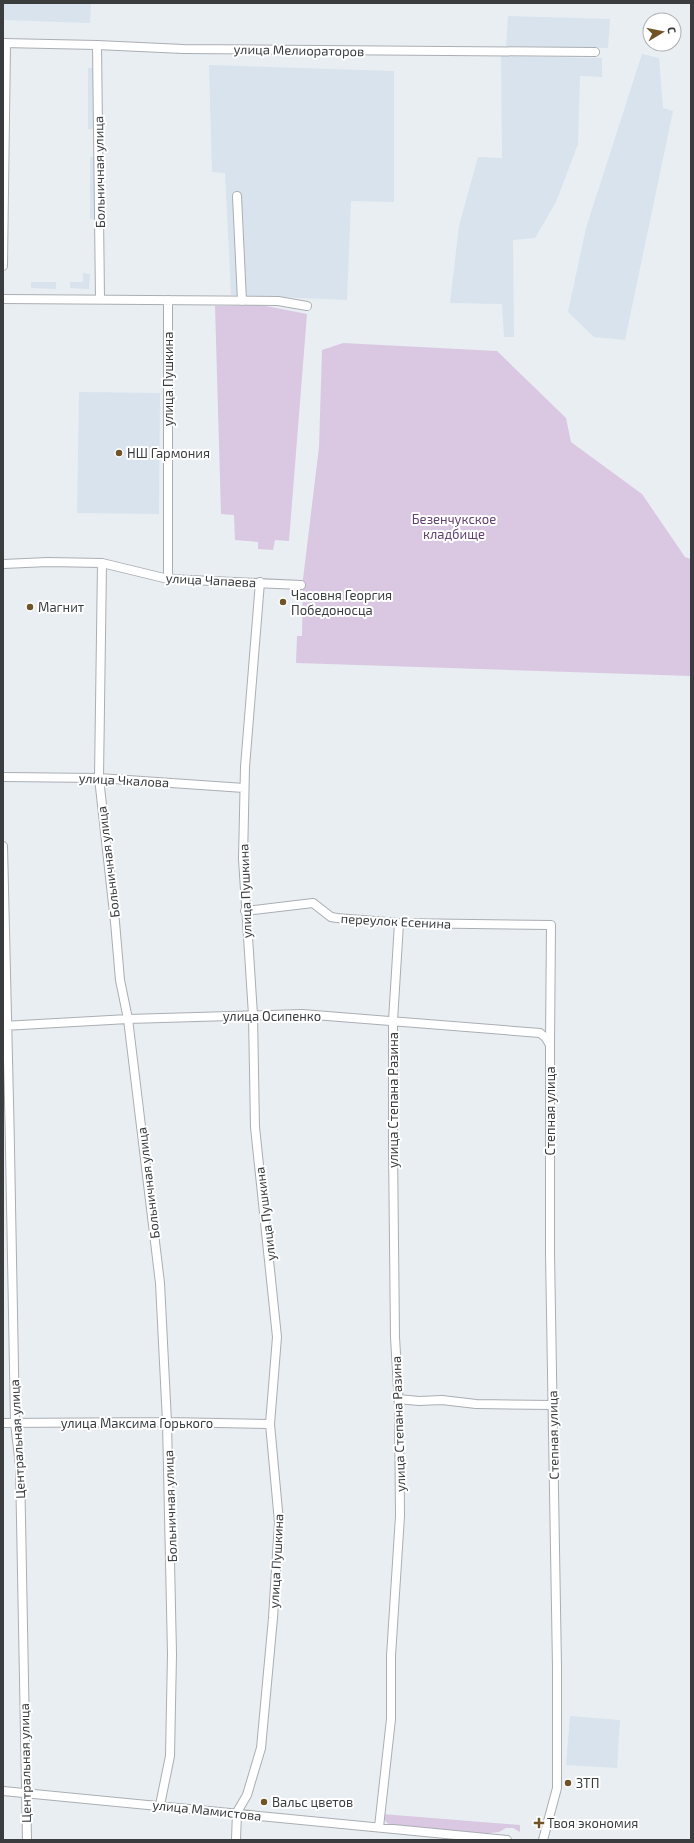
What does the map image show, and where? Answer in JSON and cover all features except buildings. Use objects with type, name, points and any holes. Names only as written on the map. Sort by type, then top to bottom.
[{"type":"street","name":"улица Мелиораторов","points":[[5,43],[183,49],[595,52]]},
{"type":"street","points":[[3,266],[5,43]]},
{"type":"street","name":"Больничная улица","points":[[98,45],[100,299]]},
{"type":"street","points":[[237,196],[242,301]]},
{"type":"street","points":[[3,299],[278,301],[307,306]]},
{"type":"street","name":"улица Пушкина","points":[[168,300],[168,579]]},
{"type":"street","name":"улица Чапаева","points":[[3,564],[48,562],[102,563],[168,579],[301,585]]},
{"type":"street","name":"Больничная улица","points":[[102,563],[98,778],[116,922],[120,980],[128,1019],[160,1283],[167,1422],[172,1654],[170,1756],[160,1805]]},
{"type":"street","name":"улица Пушкина","points":[[237,1812],[248,1795],[261,1748],[273,1618],[279,1522],[270,1424],[277,1337],[255,1127],[252,1015],[243,859],[244,788],[260,582]]},
{"type":"street","name":"улица Чкалова","points":[[3,777],[98,778],[244,788]]},
{"type":"street","name":"Центральная улица","points":[[3,846],[5,1026],[11,1145],[15,1423],[20,1466],[27,1840]]},
{"type":"street","name":"переулок Есенина","points":[[245,911],[313,903],[331,917],[399,923],[551,925]]},
{"type":"street","name":"улица Степана Разина","points":[[379,1827],[390,1719],[391,1656],[400,1516],[394,1284],[393,1021],[399,923]]},
{"type":"street","name":"Степная улица","points":[[543,1840],[557,1788],[550,1254],[551,925]]},
{"type":"street","name":"улица Осипенко","points":[[5,1026],[128,1019],[302,1014],[540,1033],[546,1038],[550,1045]]},
{"type":"street","points":[[398,1398],[419,1401],[442,1400],[476,1404],[553,1405]]},
{"type":"street","name":"улица Максима Горького","points":[[3,1422],[167,1422],[270,1424]]},
{"type":"street","name":"улица Мамистова","points":[[3,1791],[237,1812],[507,1840]]},
{"type":"street","points":[[236,1840],[237,1812]]},
{"type":"shaded area","points":[[3,3],[91,3],[90,23],[3,20]]},
{"type":"shaded area","points":[[508,16],[610,19],[608,48],[506,46]]},
{"type":"shaded area","points":[[642,54],[659,58],[663,108],[673,111],[625,340],[594,337],[568,312],[586,228]]},
{"type":"shaded area","points":[[501,56],[602,58],[602,77],[580,76],[578,144],[556,202],[535,238],[513,240],[514,337],[504,337],[502,304],[450,303],[459,226],[478,157],[502,158]]},
{"type":"shaded area","points":[[209,65],[394,71],[394,202],[351,201],[347,300],[231,295],[225,173],[212,172]]},
{"type":"shaded area","points":[[88,68],[94,68],[93,129],[88,129]]},
{"type":"shaded area","points":[[90,157],[96,157],[96,219],[90,219]]},
{"type":"shaded area","points":[[83,273],[90,274],[89,289],[70,288],[70,282],[83,282]]},
{"type":"shaded area","points":[[31,282],[56,282],[56,289],[31,288]]},
{"type":"shaded area","name":"НШ Гармония","points":[[79,392],[160,393],[159,514],[77,513]]},
{"type":"shaded area","points":[[570,1716],[620,1720],[617,1768],[566,1765]]},
{"type":"green space","points":[[261,305],[307,314],[289,541],[275,540],[273,550],[258,549],[258,542],[235,540],[234,515],[221,514],[215,306]]},
{"type":"green space","name":"Безенчукское кладбище","points":[[343,343],[497,351],[566,418],[571,442],[642,494],[685,557],[691,559],[691,676],[296,663],[297,636],[302,636],[303,579],[319,447],[322,350]]},
{"type":"green space","points":[[382,1814],[520,1825],[520,1832],[513,1828],[506,1828],[499,1832],[483,1834],[390,1825],[386,1822]]},
{"type":"place","name":"НШ Гармония","points":[[119,453]]},
{"type":"place","name":"Часовня Георгия Победоносца","points":[[283,602]]},
{"type":"place","name":"Магнит","points":[[30,607]]},
{"type":"place","name":"ЗТП","points":[[568,1783]]},
{"type":"place","name":"Вальс цветов","points":[[264,1802]]},
{"type":"place","name":"Твоя экономия","points":[[539,1823]]}]
